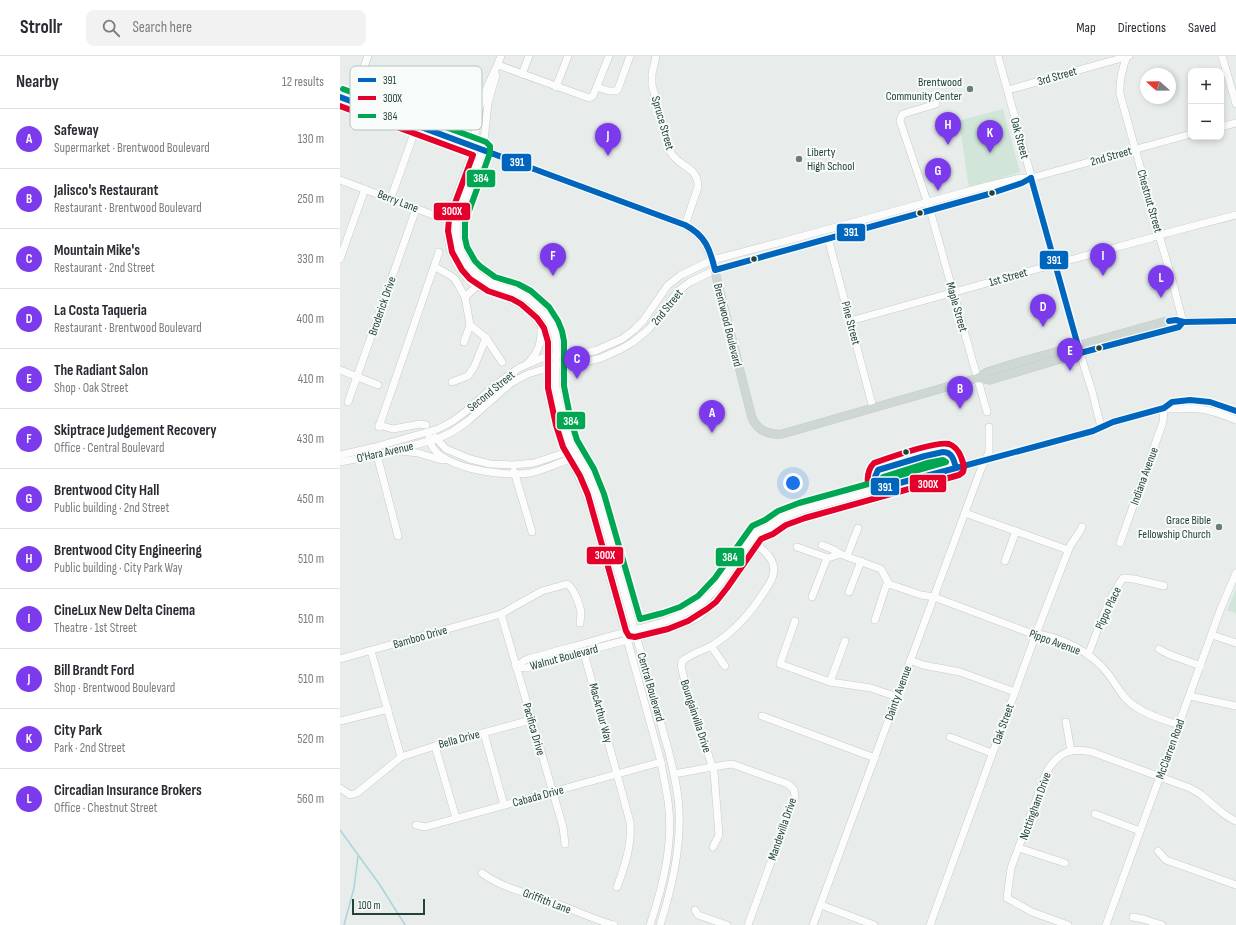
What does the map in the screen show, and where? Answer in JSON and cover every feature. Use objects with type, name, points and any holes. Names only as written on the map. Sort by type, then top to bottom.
[{"type":"main road","name":"Brentwood Boulevard","points":[[340,97],[350,101]]},
{"type":"main road","name":"Brentwood Boulevard","points":[[430,130],[685,225],[698,232],[703,239],[715,270],[752,418],[754,423],[764,432],[782,434],[978,378],[987,372],[1023,361],[1179,327],[1183,322],[1236,321]]},
{"type":"street","points":[[364,66],[368,56]]},
{"type":"street","points":[[457,220],[483,150],[488,103],[501,56]]},
{"type":"street","points":[[522,74],[529,56]]},
{"type":"street","points":[[556,86],[568,56]]},
{"type":"street","points":[[498,65],[589,98],[593,96],[609,56]]},
{"type":"street","points":[[597,87],[609,91],[616,91],[630,56]]},
{"type":"street","name":"Spruce Street","points":[[656,56],[652,74],[652,85],[670,151],[678,162],[692,170],[696,175],[698,182],[698,188],[685,225]]},
{"type":"street","name":"Oak Street","points":[[998,56],[1101,427]]},
{"type":"street","name":"3rd Street","points":[[1008,90],[1128,56]]},
{"type":"street","name":"Chestnut Street","points":[[1128,56],[1119,83],[1120,94],[1159,236],[1172,276],[1183,322]]},
{"type":"street","points":[[1222,56],[1236,104]]},
{"type":"street","name":"Central Boulevard","points":[[482,100],[488,84],[498,65]]},
{"type":"street","name":"Maple Street","points":[[936,104],[903,114],[900,120],[930,210],[987,412]]},
{"type":"street","points":[[1224,126],[1236,123]]},
{"type":"street","points":[[391,198],[415,130]]},
{"type":"street","name":"Central Boulevard","points":[[476,130],[470,158],[448,220],[448,240],[452,256],[460,270],[470,281],[485,290],[511,299],[524,307],[533,315],[541,326],[546,338],[548,349],[547,386],[556,426],[566,452],[586,490],[590,501],[624,632],[661,762],[668,803],[669,834],[666,866],[659,900],[650,925]]},
{"type":"street","name":"2nd Street","points":[[437,439],[452,432],[468,421],[511,383],[528,374],[563,363],[578,363],[601,358],[626,346],[649,329],[678,291],[690,282],[715,270],[989,194],[1022,183],[1031,178],[1188,135]]},
{"type":"street","name":"2nd Street","points":[[557,355],[586,353],[622,339],[643,321],[668,285],[681,275],[712,260],[989,185],[1021,178],[1031,178]]},
{"type":"street","name":"Berry Lane","points":[[340,180],[448,220],[457,220]]},
{"type":"street","points":[[340,259],[365,189]]},
{"type":"street","name":"Broderick Drive","points":[[348,402],[416,209]]},
{"type":"street","name":"1st Street","points":[[850,321],[1236,215]]},
{"type":"street","points":[[856,230],[858,227],[868,222],[869,218]]},
{"type":"street","name":"Central Boulevard","points":[[457,220],[456,227],[459,248],[468,266],[486,281],[518,293],[537,307],[547,318],[556,343],[556,387],[561,410],[570,442],[590,478],[598,500],[674,774],[679,810],[678,844],[673,879],[660,925]]},
{"type":"street","name":"Pine Street","points":[[828,238],[873,408]]},
{"type":"street","points":[[440,252],[379,426],[394,429],[420,424],[427,428],[446,449],[470,459],[490,464],[513,465],[534,463],[566,452],[576,453]]},
{"type":"street","points":[[435,267],[455,279],[465,296],[470,325],[464,342]]},
{"type":"street","points":[[465,296],[477,286]]},
{"type":"street","points":[[470,325],[486,338],[502,362]]},
{"type":"street","points":[[525,366],[534,357],[538,349],[541,341],[541,326]]},
{"type":"street","points":[[452,382],[468,376],[474,367],[486,338]]},
{"type":"street","name":"Second Street","points":[[427,428],[438,429],[453,421],[506,377],[542,358],[557,355]]},
{"type":"street","points":[[340,370],[378,385]]},
{"type":"street","name":"Walnut Boulevard","points":[[516,667],[525,660],[665,621],[684,614],[710,596],[721,583],[756,533],[769,527],[782,518],[802,510],[1092,431],[1113,422],[1164,408],[1172,402],[1190,400],[1210,402],[1236,411]]},
{"type":"street","name":"Walnut Boulevard","points":[[1164,408],[1172,410],[1191,408],[1208,410],[1236,420]]},
{"type":"street","name":"Indiana Avenue","points":[[1120,543],[1163,422],[1164,408]]},
{"type":"street","points":[[984,461],[989,452],[988,427]]},
{"type":"street","name":"O'Hara Avenue","points":[[340,455],[375,447],[427,428],[430,441],[439,455],[447,460],[485,472],[515,474],[530,473],[570,459],[576,453]]},
{"type":"street","name":"O'Hara Avenue","points":[[340,462],[377,455],[437,439]]},
{"type":"street","points":[[375,447],[398,536]]},
{"type":"street","points":[[395,450],[418,453],[447,460]]},
{"type":"street","name":"Dainty Avenue","points":[[813,925],[984,461]]},
{"type":"street","points":[[513,465],[532,532]]},
{"type":"street","points":[[965,513],[1068,550]]},
{"type":"street","name":"Walnut Boulevard","points":[[516,667],[526,668],[584,653],[686,623],[699,617],[722,595],[763,538],[769,527]]},
{"type":"street","name":"Oak Street","points":[[930,925],[992,753],[1068,550],[1082,527]]},
{"type":"street","points":[[797,547],[827,558],[843,555],[858,528]]},
{"type":"street","points":[[1005,561],[1016,531]]},
{"type":"street","name":"Boungainvilla Drive","points":[[713,847],[719,835],[714,772],[692,710],[681,667],[685,658],[711,646],[731,632],[749,614],[771,580],[774,572],[772,561],[769,556],[757,545]]},
{"type":"street","points":[[822,545],[843,555],[880,569],[889,584],[886,586],[875,620]]},
{"type":"street","points":[[812,597],[827,558]]},
{"type":"street","points":[[849,592],[861,561]]},
{"type":"street","name":"McClarren Road","points":[[1106,925],[1178,725],[1236,573]]},
{"type":"street","name":"Pippo Place","points":[[1088,655],[1107,604],[1123,578],[1164,586]]},
{"type":"street","name":"Bamboo Drive","points":[[340,659],[501,614],[542,591],[567,584],[574,590],[581,614],[580,623]]},
{"type":"street","name":"Pippo Avenue","points":[[889,584],[921,595],[934,597],[1030,633],[1042,635],[1074,646],[1098,663],[1125,697],[1136,707],[1178,725]]},
{"type":"street","name":"Pacifica Drive","points":[[501,614],[562,827],[565,844]]},
{"type":"street","points":[[795,621],[780,664],[830,682],[871,688],[897,697]]},
{"type":"street","points":[[1212,635],[1236,643]]},
{"type":"street","points":[[830,682],[845,641]]},
{"type":"street","points":[[711,646],[725,666]]},
{"type":"street","points":[[1159,648],[1168,654],[1201,666]]},
{"type":"street","points":[[371,651],[401,757]]},
{"type":"street","name":"MacArthur Way","points":[[584,653],[630,822],[626,859],[617,887]]},
{"type":"street","points":[[910,660],[923,665],[960,672],[1015,692]]},
{"type":"street","points":[[1190,696],[1236,706]]},
{"type":"street","points":[[340,720],[388,709]]},
{"type":"street","points":[[762,716],[875,758]]},
{"type":"street","name":"Bella Drive","points":[[340,788],[350,795],[357,793],[401,757],[435,746],[531,720]]},
{"type":"street","points":[[1066,722],[1071,750],[1092,752],[1190,788],[1203,796],[1229,818],[1236,821]]},
{"type":"street","points":[[484,733],[504,805]]},
{"type":"street","points":[[950,737],[992,753]]},
{"type":"street","points":[[435,746],[456,818]]},
{"type":"street","name":"Nottingham Drive","points":[[1068,925],[1032,912],[1007,898],[1011,868],[1046,773],[1057,758],[1071,750]]},
{"type":"street","name":"Cabada Drive","points":[[416,825],[425,827],[661,762]]},
{"type":"street","name":"Mandevilla Drive","points":[[674,774],[732,764],[788,784],[794,790],[795,796],[748,925]]},
{"type":"street","points":[[1095,814],[1140,831]]},
{"type":"street","points":[[1019,848],[1065,863]]},
{"type":"street","points":[[1158,851],[1166,860],[1236,885]]},
{"type":"street","name":"Griffith Lane","points":[[482,873],[491,880],[614,925]]},
{"type":"street","points":[[821,905],[874,925]]},
{"type":"street","points":[[695,910],[698,914],[727,925]]},
{"type":"street","points":[[1133,917],[1162,925]]},
{"type":"green space","points":[[1003,109],[1020,172],[969,189],[961,134],[957,121]]},
{"type":"green space","points":[[1236,589],[1236,614],[1227,610]]},
{"type":"waterway","points":[[340,830],[380,885],[405,925]]},
{"type":"waterway","points":[[344,925],[354,888],[358,856]]},
{"type":"transit line","name":"384","points":[[343,89],[350,92]]},
{"type":"transit line","name":"391","points":[[340,97],[350,101]]},
{"type":"transit line","name":"300X","points":[[340,106],[350,110]]},
{"type":"transit line","name":"300X","points":[[405,130],[473,155],[449,219],[448,231],[452,252],[462,270],[470,279],[488,291],[512,299],[521,304],[537,318],[544,328],[548,342],[548,388],[556,425],[563,447],[580,476],[588,495],[626,631],[629,636],[635,637],[668,629],[688,621],[707,609],[716,602],[727,588],[761,539],[773,534],[786,525],[805,518],[959,475],[963,472],[964,464],[959,453],[953,446],[949,444],[934,445],[912,450],[874,463],[868,473],[868,484]]},
{"type":"transit line","name":"391","points":[[429,130],[685,225],[697,233],[706,243],[715,270],[989,194],[1022,183],[1031,178]]},
{"type":"transit line","name":"384","points":[[454,130],[486,142],[490,146],[490,153],[465,222],[465,238],[467,247],[475,261],[495,277],[518,284],[531,291],[549,307],[558,321],[562,331],[564,341],[564,386],[571,421],[577,440],[594,469],[604,494],[640,619],[680,607],[698,596],[715,578],[752,526],[765,520],[778,511],[799,503],[868,484]]},
{"type":"transit line","name":"391","points":[[1031,178],[1080,353],[1179,327],[1183,322]]},
{"type":"transit line","name":"391","points":[[1169,321],[1236,321]]},
{"type":"transit line","name":"391","points":[[956,468],[1093,431],[1113,422],[1164,408],[1172,402],[1190,400],[1210,402],[1236,411]]},
{"type":"transit line","name":"391","points":[[943,452],[951,455],[956,468],[877,489],[875,477],[878,470],[943,452]]},
{"type":"transit line","name":"384","points":[[943,460],[946,462],[883,480],[883,477],[927,463],[943,460]]},
{"type":"place","name":"Brentwood Community Center","points":[[970,89]]},
{"type":"place","name":"Brentwood City Engineering","points":[[948,145]]},
{"type":"place","name":"City Park","points":[[990,153]]},
{"type":"place","name":"Bill Brandt Ford","points":[[608,156]]},
{"type":"place","name":"Liberty High School","points":[[799,159]]},
{"type":"place","name":"Brentwood City Hall","points":[[938,191]]},
{"type":"place","name":"Skiptrace Judgement Recovery","points":[[553,276]]},
{"type":"place","name":"CineLux New Delta Cinema","points":[[1103,276]]},
{"type":"place","name":"Circadian Insurance Brokers","points":[[1161,298]]},
{"type":"place","name":"La Costa Taqueria","points":[[1043,327]]},
{"type":"place","name":"The Radiant Salon","points":[[1070,371]]},
{"type":"place","name":"Mountain Mike's","points":[[577,379]]},
{"type":"place","name":"Jalisco's Restaurant","points":[[960,409]]},
{"type":"place","name":"Safeway","points":[[712,433]]},
{"type":"place","name":"Grace Bible Fellowship Church","points":[[1219,527]]}]
